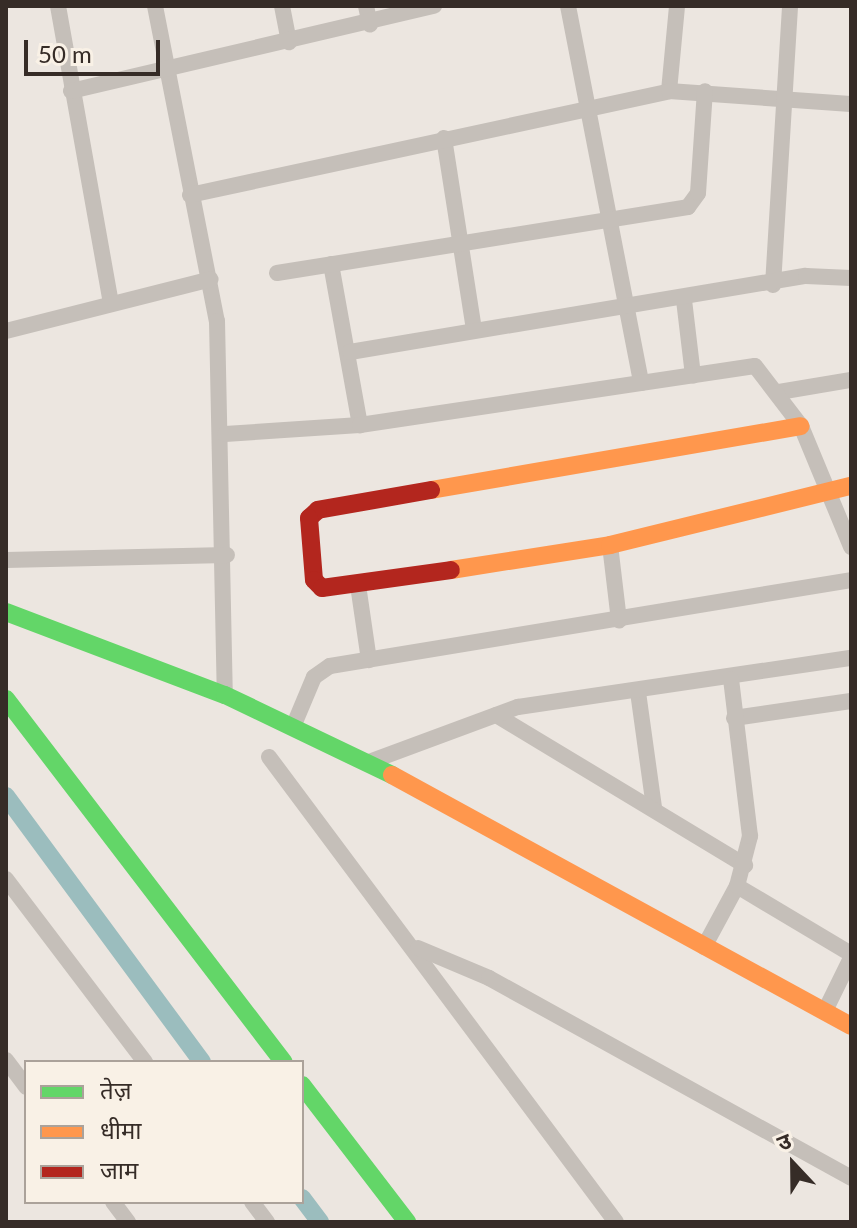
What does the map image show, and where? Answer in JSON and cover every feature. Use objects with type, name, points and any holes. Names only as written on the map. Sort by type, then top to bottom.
[{"type":"street","points":[[58,6],[111,303]]},
{"type":"street","points":[[155,6],[190,195],[211,279],[225,434],[225,695]]},
{"type":"street","points":[[282,6],[289,42]]},
{"type":"street","points":[[366,6],[370,25]]},
{"type":"street","points":[[71,91],[370,25],[434,6]]},
{"type":"street","points":[[568,6],[592,109],[624,310],[641,383]]},
{"type":"street","points":[[669,91],[677,6]]},
{"type":"street","points":[[773,285],[790,6]]},
{"type":"street","points":[[190,195],[669,91],[705,91],[851,104]]},
{"type":"street","points":[[277,273],[695,203],[705,91]]},
{"type":"street","points":[[444,138],[455,242],[474,329]]},
{"type":"street","points":[[331,264],[350,352],[360,425]]},
{"type":"street","points":[[350,352],[474,329],[624,310],[819,275],[851,278]]},
{"type":"street","points":[[6,331],[211,279]]},
{"type":"street","points":[[684,300],[693,375]]},
{"type":"street","points":[[225,434],[360,425],[755,366],[779,392],[801,426],[831,492],[851,547]]},
{"type":"street","points":[[779,392],[851,380]]},
{"type":"street","points":[[801,426],[312,514],[316,585],[358,585],[610,545],[851,486]]},
{"type":"street","points":[[610,545],[619,620]]},
{"type":"street","points":[[6,560],[227,555]]},
{"type":"street","points":[[293,727],[320,670],[851,580]]},
{"type":"street","points":[[358,585],[369,660]]},
{"type":"street","points":[[6,612],[225,695],[369,762],[851,1026]]},
{"type":"street","points":[[369,762],[496,715],[851,658]]},
{"type":"street","points":[[704,947],[737,886],[745,865],[750,836],[731,679]]},
{"type":"street","points":[[638,692],[654,808]]},
{"type":"street","points":[[6,699],[282,1060]]},
{"type":"street","points":[[734,718],[851,701]]},
{"type":"street","points":[[496,715],[745,865]]},
{"type":"street","points":[[269,757],[418,947],[616,1222]]},
{"type":"street","points":[[6,879],[12,896],[143,1060]]},
{"type":"street","points":[[737,886],[851,956],[825,1011]]},
{"type":"street","points":[[418,947],[489,978],[851,1178]]},
{"type":"street","points":[[6,1060],[24,1084]]},
{"type":"street","points":[[304,1088],[407,1222]]},
{"type":"street","points":[[114,1204],[128,1222]]},
{"type":"street","points":[[254,1204],[267,1222]]},
{"type":"waterway","points":[[6,796],[201,1060]]},
{"type":"waterway","points":[[304,1201],[320,1222]]},
{"type":"traffic: fast","points":[[6,612],[225,695],[392,775]]},
{"type":"traffic: fast","points":[[6,699],[282,1060]]},
{"type":"traffic: fast","points":[[304,1088],[407,1222]]},
{"type":"traffic: slow","points":[[431,490],[801,426]]},
{"type":"traffic: slow","points":[[451,570],[610,545],[851,486]]},
{"type":"traffic: slow","points":[[392,775],[851,1026]]},
{"type":"traffic: jam","points":[[431,490],[318,510],[309,518],[314,580],[322,588],[451,570]]}]
